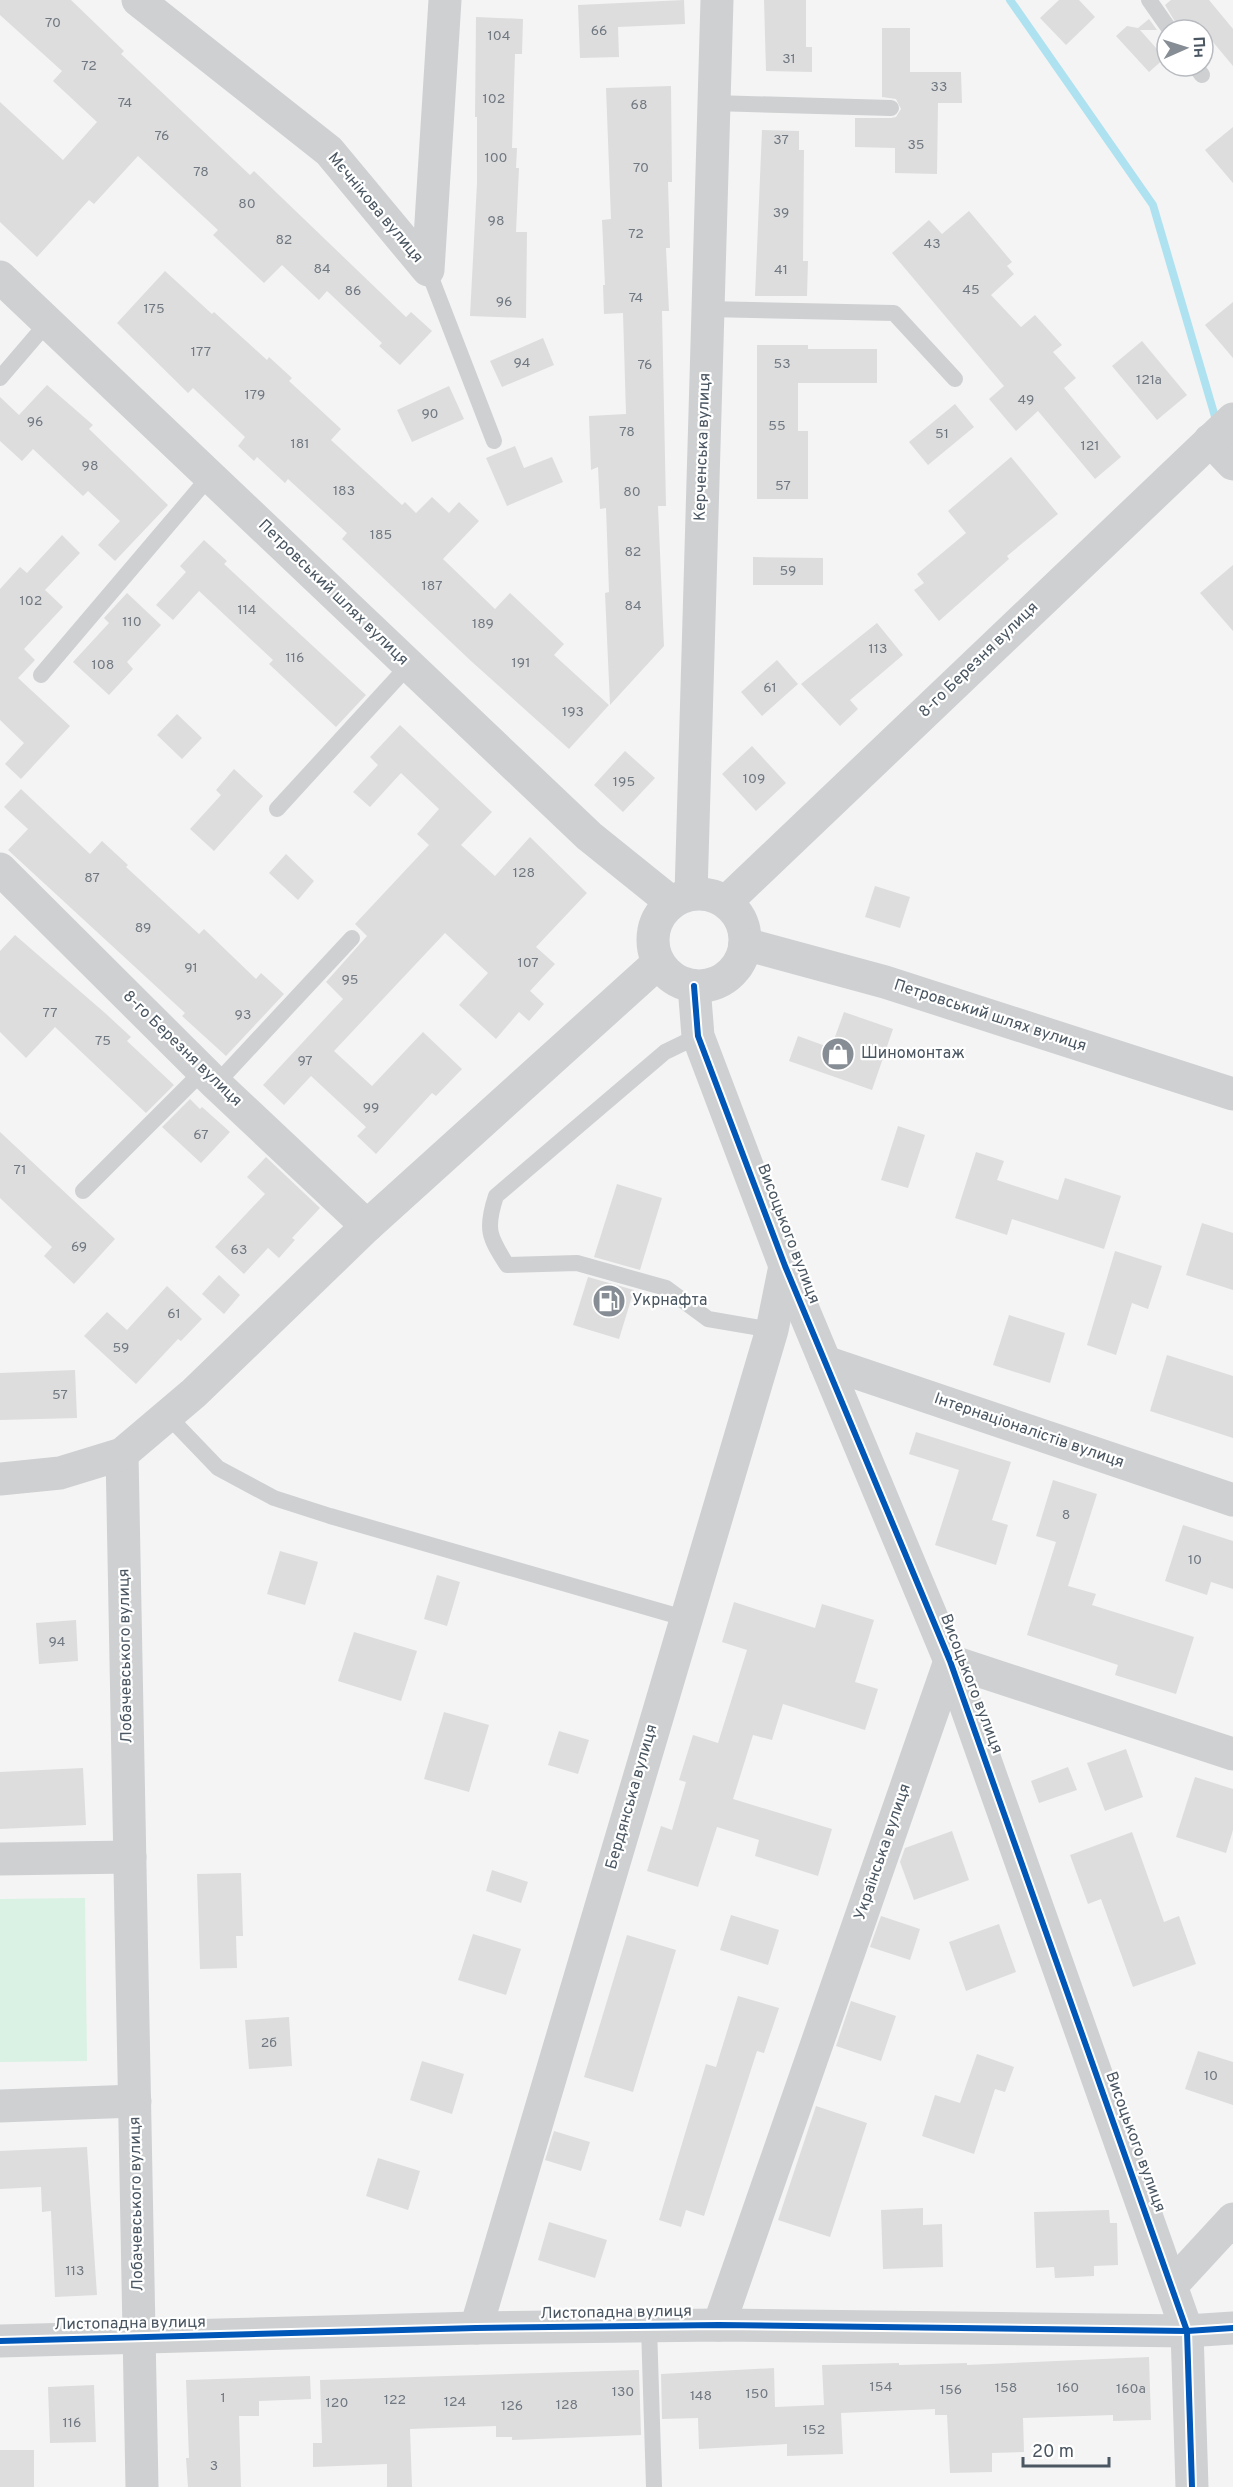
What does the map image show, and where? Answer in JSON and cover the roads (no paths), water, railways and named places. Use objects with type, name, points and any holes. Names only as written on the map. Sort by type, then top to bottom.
[{"type":"street","name":"Мєчнікова вулиця","points":[[138,0],[329,151],[428,270]]},
{"type":"street","name":"Мєчнікова вулиця","points":[[428,270],[445,0]]},
{"type":"street","name":"Керченська вулиця","points":[[681,898],[707,309],[717,0]]},
{"type":"street","name":"Петровський шлях вулиця","points":[[0,277],[589,836],[681,898],[703,894],[726,902]]},
{"type":"street","points":[[1222,429],[1233,464]]},
{"type":"street","name":"8-го Березня вулиця","points":[[726,902],[1222,429]]},
{"type":"street","name":"8-го Березня вулиця","points":[[0,869],[210,1077],[367,1226]]},
{"type":"street","points":[[681,898],[661,913],[652,935],[652,947],[658,963],[671,978],[694,987],[706,986],[728,976],[736,968],[745,944],[741,921],[726,902]]},
{"type":"street","name":"Петровський шлях вулиця","points":[[745,944],[885,982],[1233,1094]]},
{"type":"street","points":[[0,1479],[60,1473],[122,1454],[168,1416],[367,1226],[658,963]]},
{"type":"street","name":"Висоцького вулиця","points":[[694,987],[698,1036],[785,1266],[950,1661],[1172,2285],[1187,2331],[1191,2487]]},
{"type":"street","name":"Бердянська вулиця","points":[[476,2328],[684,1618],[772,1330],[785,1266]]},
{"type":"street","name":"Інтернаціоналістів вулиця","points":[[825,1362],[1233,1500]]},
{"type":"street","name":"Лобачевського вулиця","points":[[122,1454],[142,2487]]},
{"type":"street","points":[[950,1661],[1233,1754]]},
{"type":"street","name":"Українська вулиця","points":[[719,2325],[950,1661]]},
{"type":"street","points":[[0,1859],[130,1857]]},
{"type":"street","name":"Лобачевського вулиця","points":[[0,2106],[135,2101]]},
{"type":"street","points":[[1172,2285],[1233,2219]]},
{"type":"street","name":"Листопадна вулиця","points":[[0,2341],[476,2328],[719,2325],[1187,2331],[1233,2328]]},
{"type":"lane","points":[[1149,0],[1162,18]]},
{"type":"lane","points":[[713,103],[891,108]]},
{"type":"lane","points":[[428,270],[494,441]]},
{"type":"lane","points":[[707,309],[894,313],[956,379]]},
{"type":"lane","points":[[0,378],[48,322]]},
{"type":"lane","points":[[41,675],[210,476]]},
{"type":"lane","points":[[277,809],[409,665]]},
{"type":"lane","points":[[83,1191],[210,1077],[352,938]]},
{"type":"lane","points":[[698,1036],[665,1052],[496,1196],[489,1218],[490,1239],[507,1265],[577,1263],[666,1288],[708,1319],[772,1330]]},
{"type":"lane","points":[[168,1416],[218,1468],[274,1498],[684,1618]]},
{"type":"lane","points":[[649,2327],[654,2487]]},
{"type":"waterway","points":[[1010,0],[1153,205],[1216,420]]},
{"type":"place","name":"Шиномонтаж","points":[[838,1054]]},
{"type":"place","name":"Укрнафта","points":[[609,1301]]}]
